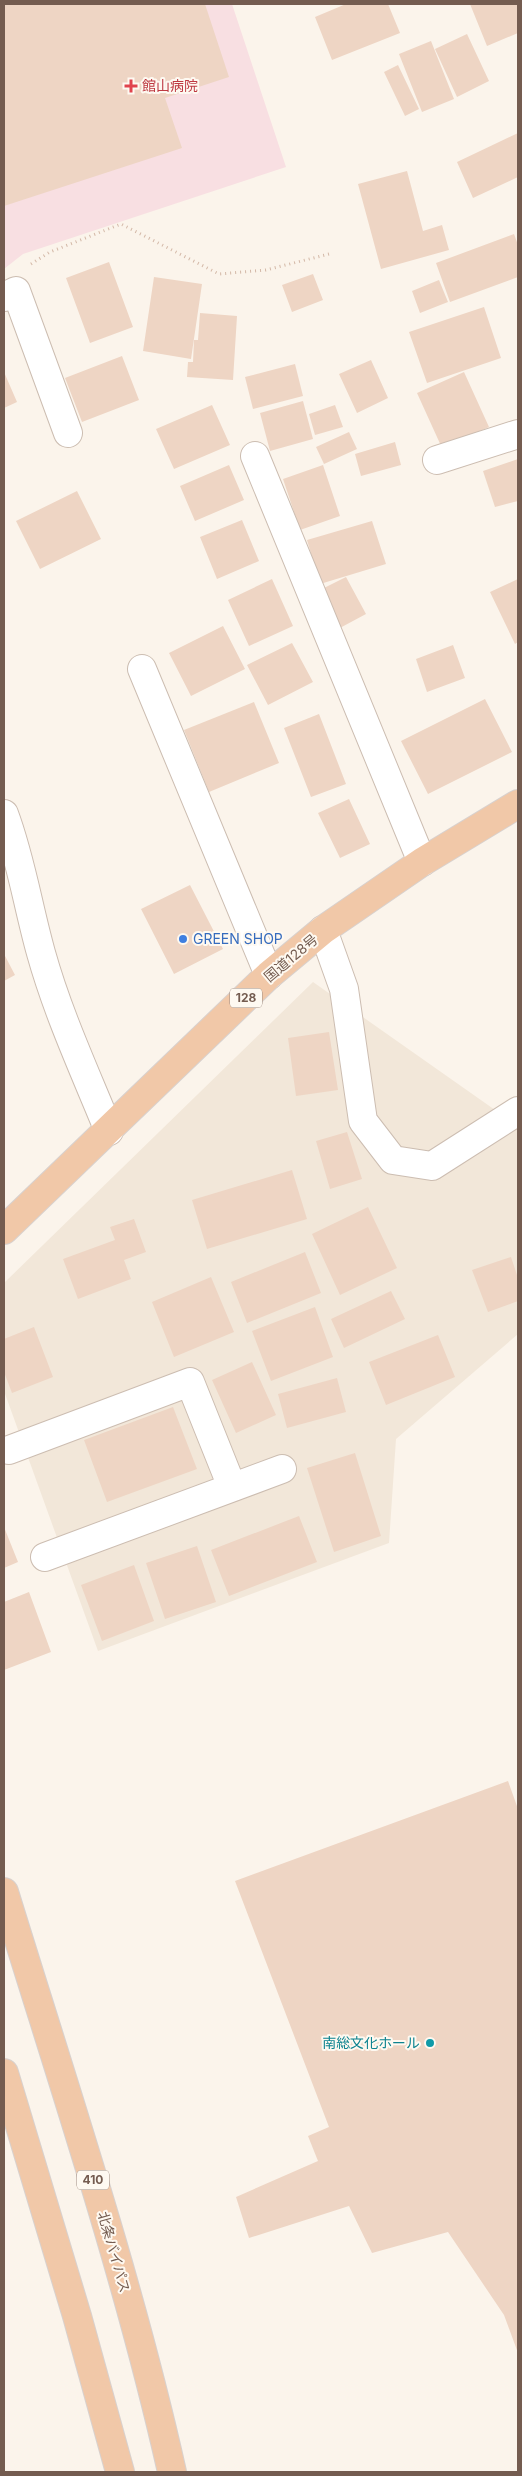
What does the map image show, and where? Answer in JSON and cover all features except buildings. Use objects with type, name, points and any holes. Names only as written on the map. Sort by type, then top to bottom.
[{"type":"highway","name":"国道128号","points":[[4,1230],[269,976],[323,930],[422,862],[518,804]]},
{"type":"highway","name":"北条バイパス","points":[[4,1892],[102,2208],[158,2408],[172,2472]]},
{"type":"highway","points":[[4,2073],[77,2316],[120,2472]]},
{"type":"street","points":[[10,294],[68,433]]},
{"type":"street","points":[[437,460],[518,434]]},
{"type":"street","points":[[255,456],[422,862]]},
{"type":"street","points":[[142,669],[269,976]]},
{"type":"street","points":[[4,814],[14,841],[41,954],[65,1026],[109,1130]]},
{"type":"street","points":[[323,930],[344,989],[363,1121],[393,1160],[432,1166],[518,1111]]},
{"type":"street","points":[[9,1450],[190,1382],[232,1487]]},
{"type":"street","points":[[45,1557],[282,1469]]},
{"type":"path","points":[[10,294],[20,272],[50,252],[121,224],[219,274],[266,270],[329,254]]},
{"type":"shaded area","name":"館山病院","points":[[4,4],[232,4],[286,167],[23,254],[4,269]]},
{"type":"shaded area","points":[[313,982],[518,1126],[518,1334],[396,1439],[389,1543],[98,1651],[4,1391],[4,1283]]},
{"type":"place","name":"館山病院","points":[[131,86]]},
{"type":"place","name":"GREEN SHOP","points":[[183,939]]},
{"type":"place","name":"南総文化ホール","points":[[430,2043]]}]
